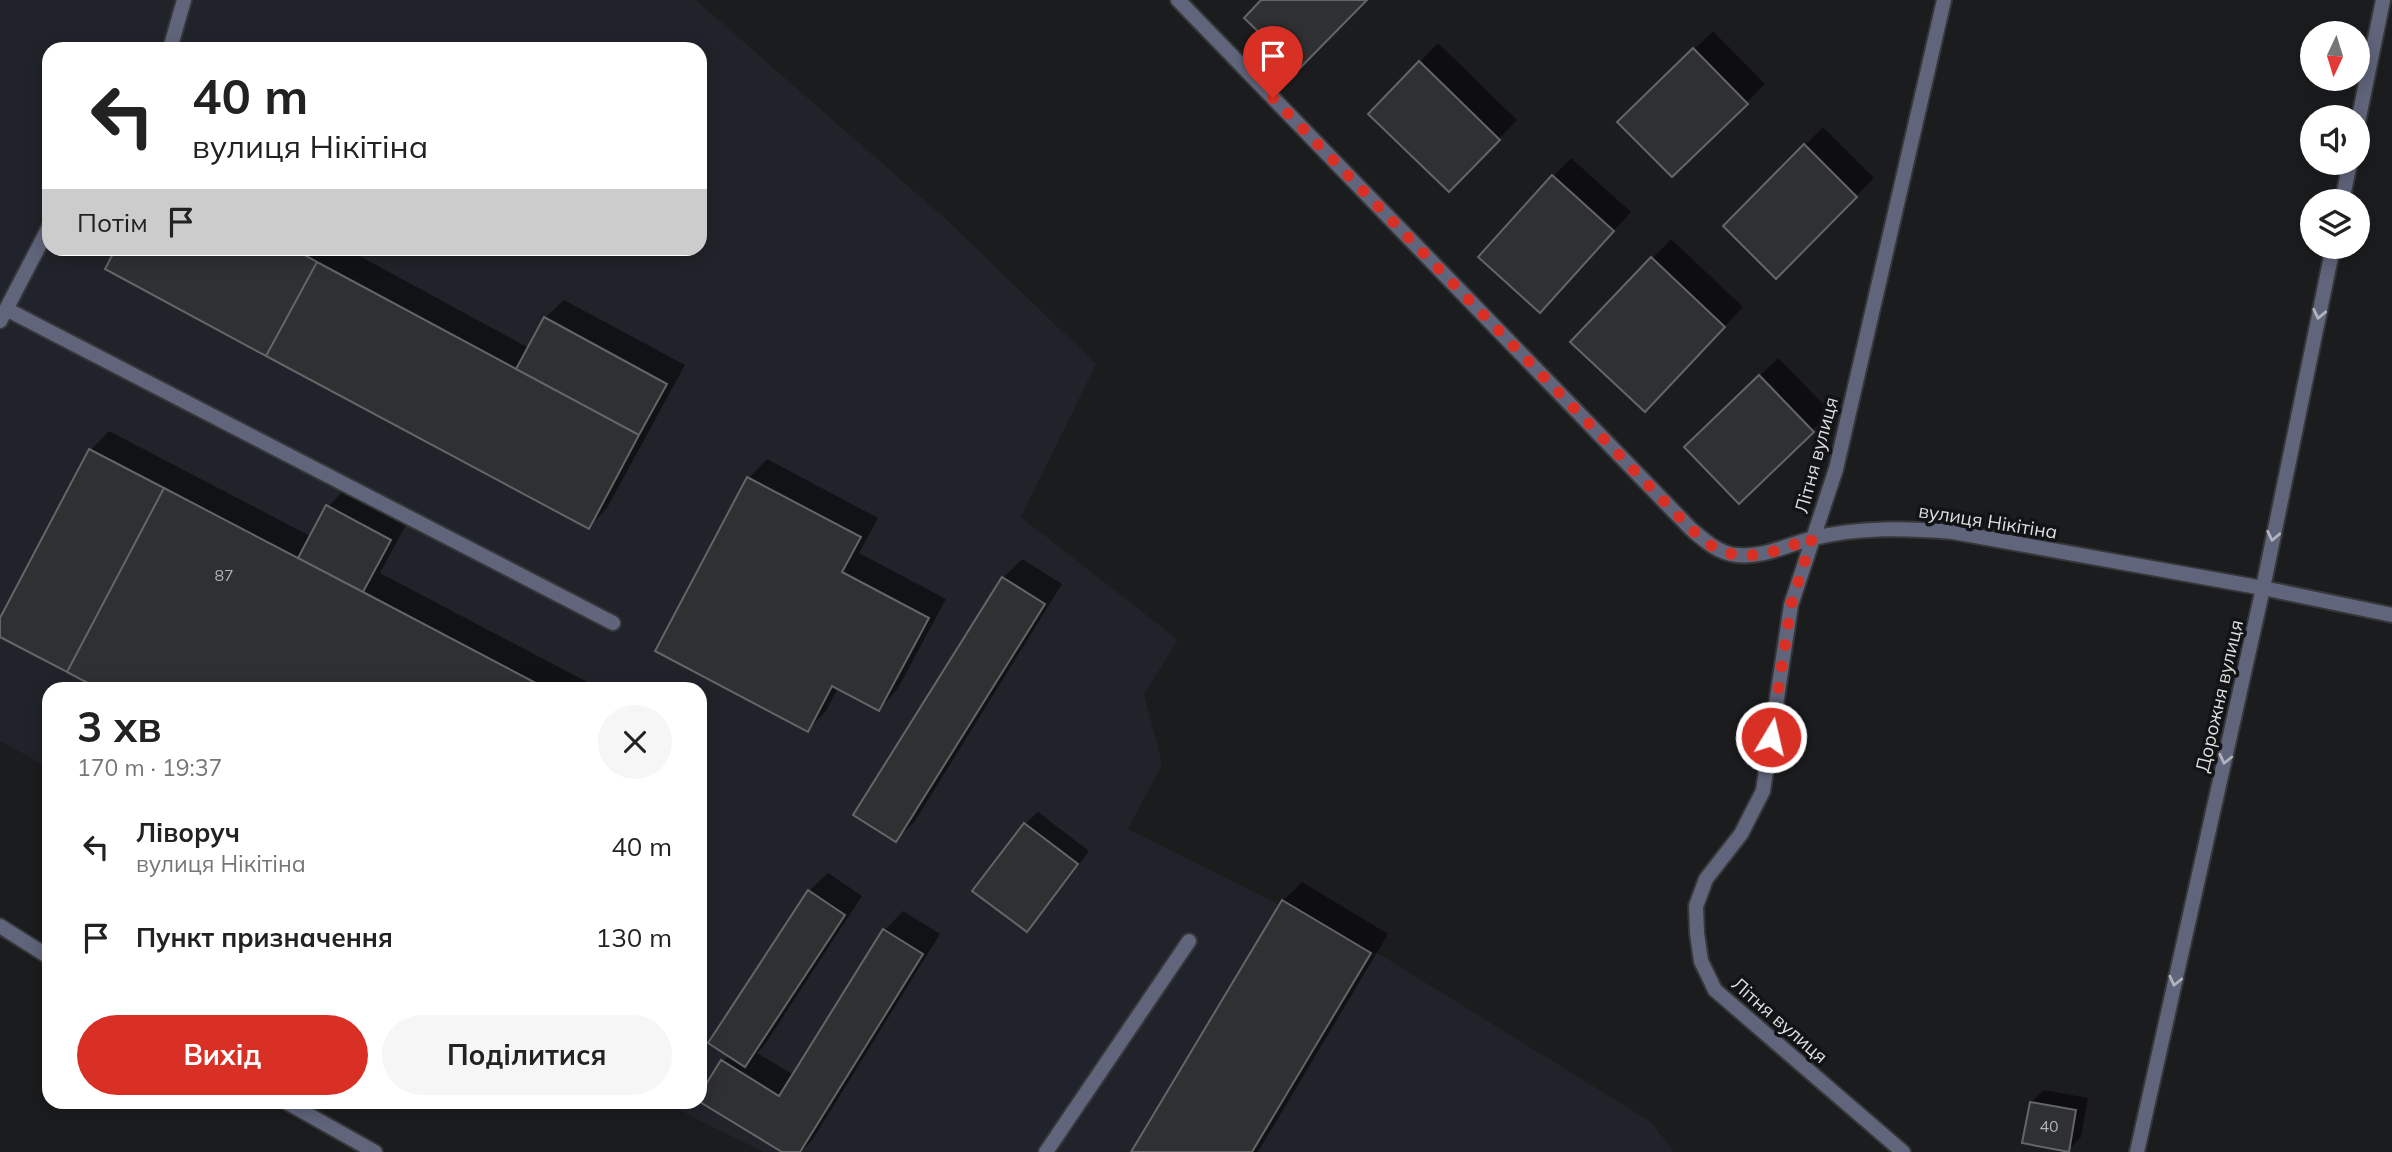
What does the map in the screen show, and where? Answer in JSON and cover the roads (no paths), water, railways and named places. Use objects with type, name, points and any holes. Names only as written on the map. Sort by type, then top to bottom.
[{"type":"street","points":[[172,42],[184,0]]},
{"type":"street","name":"вулиця Нікітіна","points":[[1178,0],[1691,529],[1715,548],[1734,555],[1755,555],[1812,538],[1846,532],[1879,529],[1953,532],[2263,588],[2392,615]]},
{"type":"street","name":"Літня вулиця","points":[[1903,1152],[1715,990],[1701,961],[1696,906],[1706,879],[1741,834],[1763,790],[1791,605],[1836,469],[1944,0]]},
{"type":"street","points":[[2362,105],[2383,0]]},
{"type":"street","points":[[42,240],[3,315],[613,622]]},
{"type":"street","name":"Дорожня вулиця","points":[[2137,1152],[2263,588],[2331,259]]},
{"type":"street","points":[[0,926],[42,953]]},
{"type":"street","points":[[1046,1152],[1189,941]]},
{"type":"street","points":[[299,1109],[376,1152]]}]
